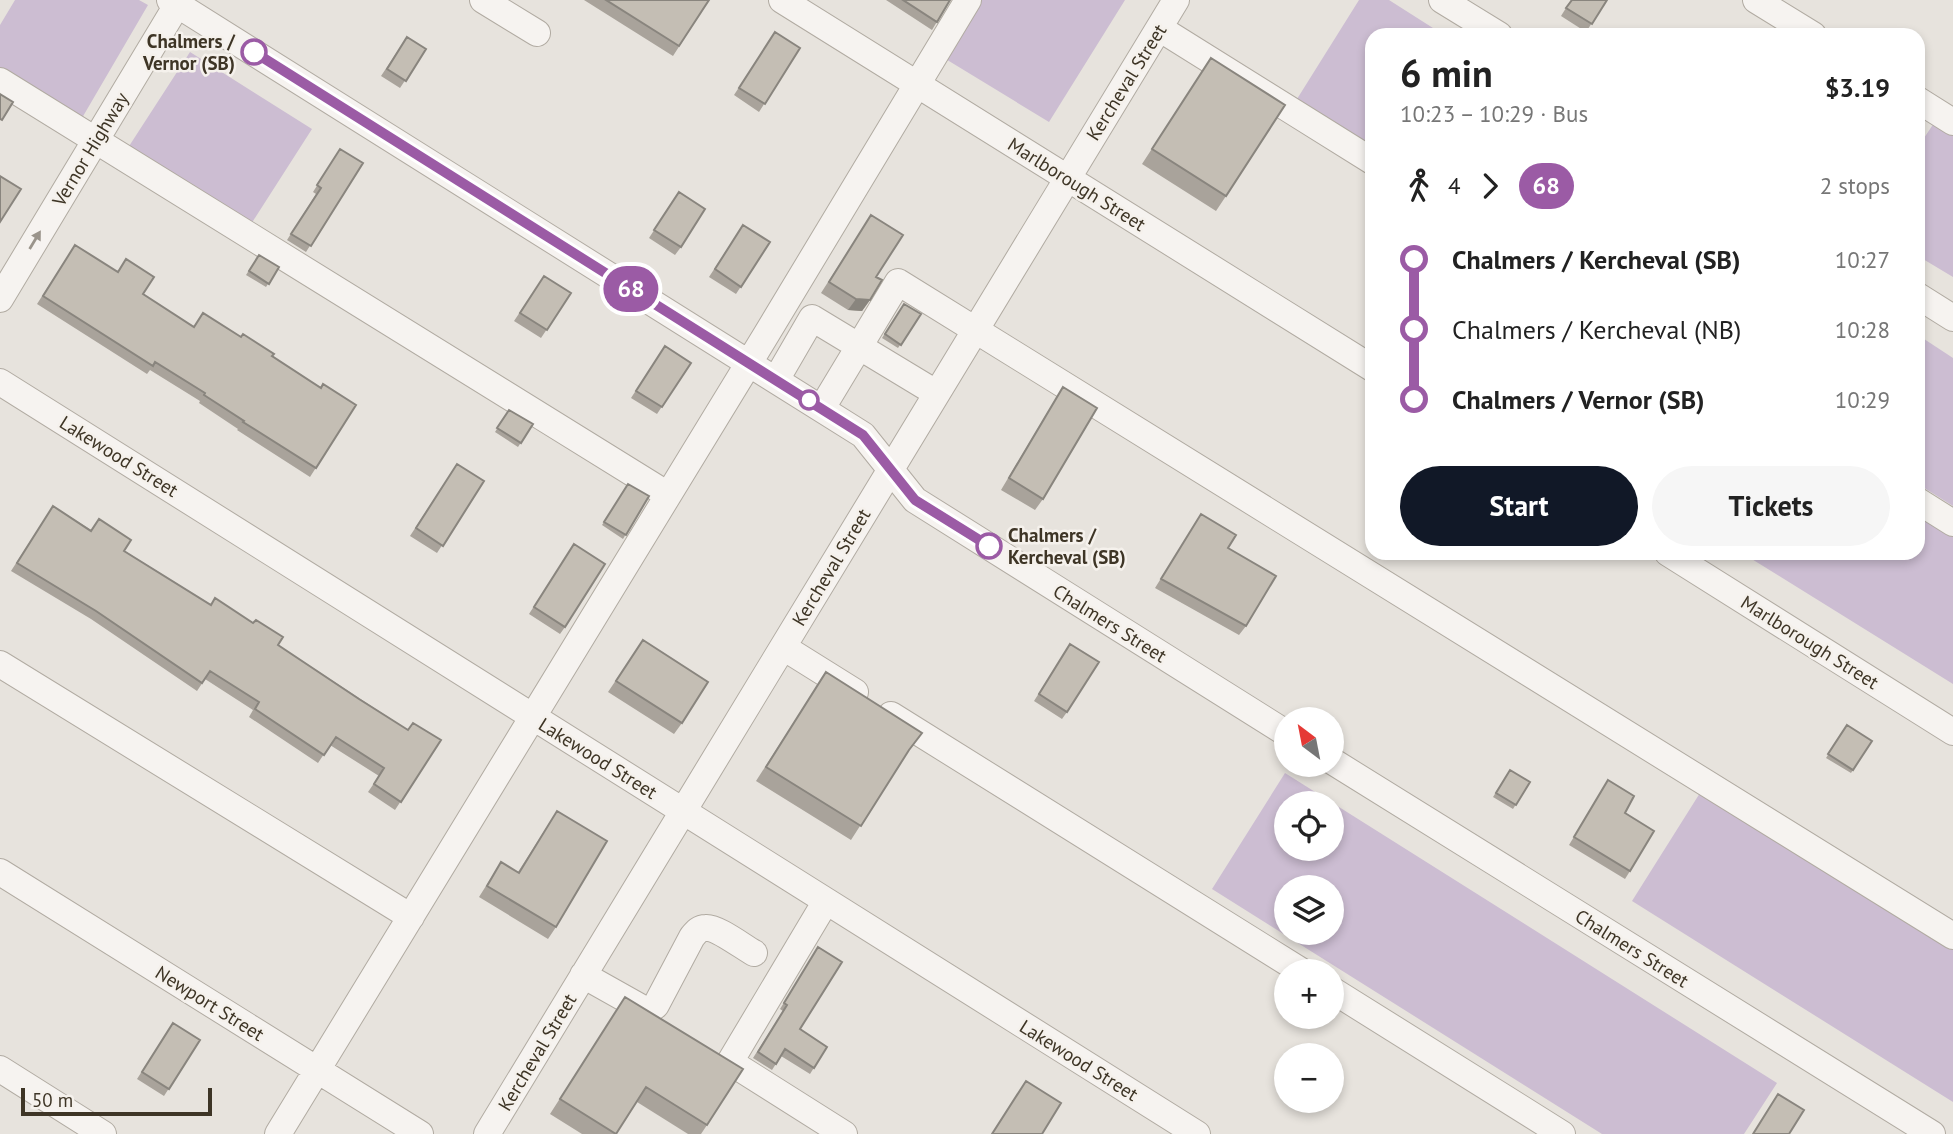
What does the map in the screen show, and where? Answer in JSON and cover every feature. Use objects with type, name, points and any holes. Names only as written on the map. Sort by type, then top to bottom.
[{"type":"street","points":[[483,0],[537,33]]},
{"type":"street","name":"Marlborough Street","points":[[782,0],[1365,364]]},
{"type":"street","points":[[278,1134],[968,0]]},
{"type":"street","name":"Kercheval Street","points":[[487,1134],[1176,0]]},
{"type":"street","points":[[1442,0],[1488,28]]},
{"type":"street","points":[[1756,0],[1802,28]]},
{"type":"street","name":"Vernor Highway","points":[[0,299],[176,1]]},
{"type":"street","name":"Chalmers Street","points":[[176,1],[863,435],[915,500],[1274,725]]},
{"type":"street","points":[[1159,28],[1365,157]]},
{"type":"street","points":[[0,81],[668,495]]},
{"type":"street","points":[[1925,104],[1953,122]]},
{"type":"street","points":[[822,408],[898,282],[921,308],[975,330],[1953,936]]},
{"type":"street","points":[[1925,300],[1953,318]]},
{"type":"street","points":[[776,380],[812,318],[859,346],[892,355],[936,393]]},
{"type":"street","name":"Lakewood Street","points":[[0,382],[1197,1134]]},
{"type":"street","points":[[1925,505],[1953,523]]},
{"type":"street","name":"Marlborough Street","points":[[1679,560],[1953,732]]},
{"type":"street","points":[[783,647],[1282,959]]},
{"type":"street","points":[[0,664],[411,917]]},
{"type":"street","name":"Chalmers Street","points":[[1344,768],[1932,1134]]},
{"type":"street","name":"Newport Street","points":[[0,872],[420,1134]]},
{"type":"street","points":[[826,901],[730,1062],[844,1134]]},
{"type":"street","points":[[583,975],[640,1007],[651,1010],[692,937],[699,930],[714,929],[754,953]]},
{"type":"street","points":[[1344,998],[1562,1134]]},
{"type":"street","points":[[0,1069],[103,1134]]},
{"type":"shaded area","points":[[15,0],[139,0],[148,5],[82,118],[0,70],[0,25]]},
{"type":"shaded area","points":[[980,0],[1125,0],[1049,122],[944,58]]},
{"type":"shaded area","points":[[1359,0],[1389,0],[1433,28],[1365,28],[1365,142],[1297,99]]},
{"type":"shaded area","points":[[190,52],[312,129],[244,235],[122,157]]},
{"type":"shaded area","points":[[1934,123],[1953,135],[1953,277],[1925,260],[1925,136]]},
{"type":"shaded area","points":[[1925,340],[1953,358],[1953,506],[1925,488]]},
{"type":"shaded area","points":[[1925,514],[1953,532],[1953,684],[1753,560],[1925,560]]},
{"type":"shaded area","points":[[1282,777],[1291,777],[1314,791],[1274,791],[1274,861],[1344,861],[1344,810],[1777,1083],[1744,1134],[1602,1134],[1344,972],[1344,959],[1323,959],[1301,945],[1344,945],[1344,875],[1274,875],[1274,928],[1212,889]]},
{"type":"shaded area","points":[[1705,785],[1953,940],[1953,1102],[1632,901]]},
{"type":"building","points":[[606,0],[709,0],[679,46]]},
{"type":"building","points":[[903,0],[950,0],[937,22]]},
{"type":"building","points":[[1572,0],[1607,0],[1592,24],[1566,8]]},
{"type":"building","points":[[775,32],[800,48],[765,104],[739,88]]},
{"type":"building","points":[[407,37],[426,49],[406,81],[387,69]]},
{"type":"building","points":[[1211,58],[1285,105],[1226,196],[1152,149]]},
{"type":"building","points":[[0,94],[13,102],[2,120],[0,119]]},
{"type":"building","points":[[340,149],[363,163],[311,246],[291,234],[321,188],[317,185]]},
{"type":"building","points":[[0,176],[21,189],[0,222]]},
{"type":"building","points":[[679,192],[705,209],[681,247],[654,230]]},
{"type":"building","points":[[871,215],[903,235],[876,277],[882,280],[870,300],[856,299],[829,282]]},
{"type":"building","points":[[743,225],[770,242],[741,287],[715,269]]},
{"type":"building","points":[[75,245],[118,272],[126,259],[154,277],[143,294],[194,327],[203,313],[241,337],[243,334],[321,388],[323,384],[356,405],[316,468],[243,422],[204,395],[205,393],[155,362],[153,366],[43,296]]},
{"type":"building","points":[[259,255],[279,267],[269,284],[249,271]]},
{"type":"building","points":[[544,276],[571,293],[547,330],[520,313]]},
{"type":"building","points":[[904,304],[921,314],[901,345],[885,334]]},
{"type":"building","points":[[665,346],[691,363],[662,407],[636,391]]},
{"type":"building","points":[[1063,387],[1097,408],[1043,499],[1009,478]]},
{"type":"building","points":[[509,410],[533,424],[521,443],[497,428]]},
{"type":"building","points":[[457,464],[484,481],[443,546],[416,528]]},
{"type":"building","points":[[628,484],[649,496],[626,535],[604,522]]},
{"type":"building","points":[[53,506],[91,531],[99,519],[131,540],[124,551],[211,605],[215,598],[253,623],[256,620],[283,637],[278,645],[359,699],[408,730],[413,723],[441,740],[401,802],[374,784],[384,768],[336,737],[324,755],[255,709],[259,702],[210,671],[202,683],[96,611],[17,563]]},
{"type":"building","points":[[1201,514],[1236,535],[1228,548],[1276,576],[1246,626],[1161,579]]},
{"type":"building","points":[[574,544],[605,564],[565,627],[534,607]]},
{"type":"building","points":[[643,640],[708,682],[682,723],[616,681]]},
{"type":"building","points":[[1070,644],[1099,662],[1067,712],[1039,694]]},
{"type":"building","points":[[826,672],[922,733],[861,826],[766,767]]},
{"type":"building","points":[[1847,725],[1872,741],[1853,770],[1828,754]]},
{"type":"building","points":[[1510,770],[1530,782],[1516,805],[1496,793]]},
{"type":"building","points":[[1608,780],[1634,796],[1625,813],[1654,831],[1630,871],[1574,837]]},
{"type":"building","points":[[557,811],[607,841],[556,927],[487,886],[501,862],[519,873]]},
{"type":"building","points":[[818,947],[842,962],[800,1029],[827,1047],[814,1068],[785,1049],[776,1064],[758,1052]]},
{"type":"building","points":[[625,997],[743,1069],[707,1125],[646,1087],[616,1134],[560,1099]]},
{"type":"building","points":[[173,1023],[200,1040],[169,1089],[142,1072]]},
{"type":"building","points":[[1026,1081],[1061,1103],[1042,1134],[992,1134]]},
{"type":"building","points":[[1778,1094],[1804,1110],[1789,1134],[1753,1134]]},
{"type":"bus line","name":"68","points":[[254,52],[863,435],[915,500],[989,546]]},
{"type":"place","name":"Chalmers / Vernor (SB)","points":[[254,52]]},
{"type":"place","name":"Chalmers / Kercheval (SB)","points":[[989,546]]}]
